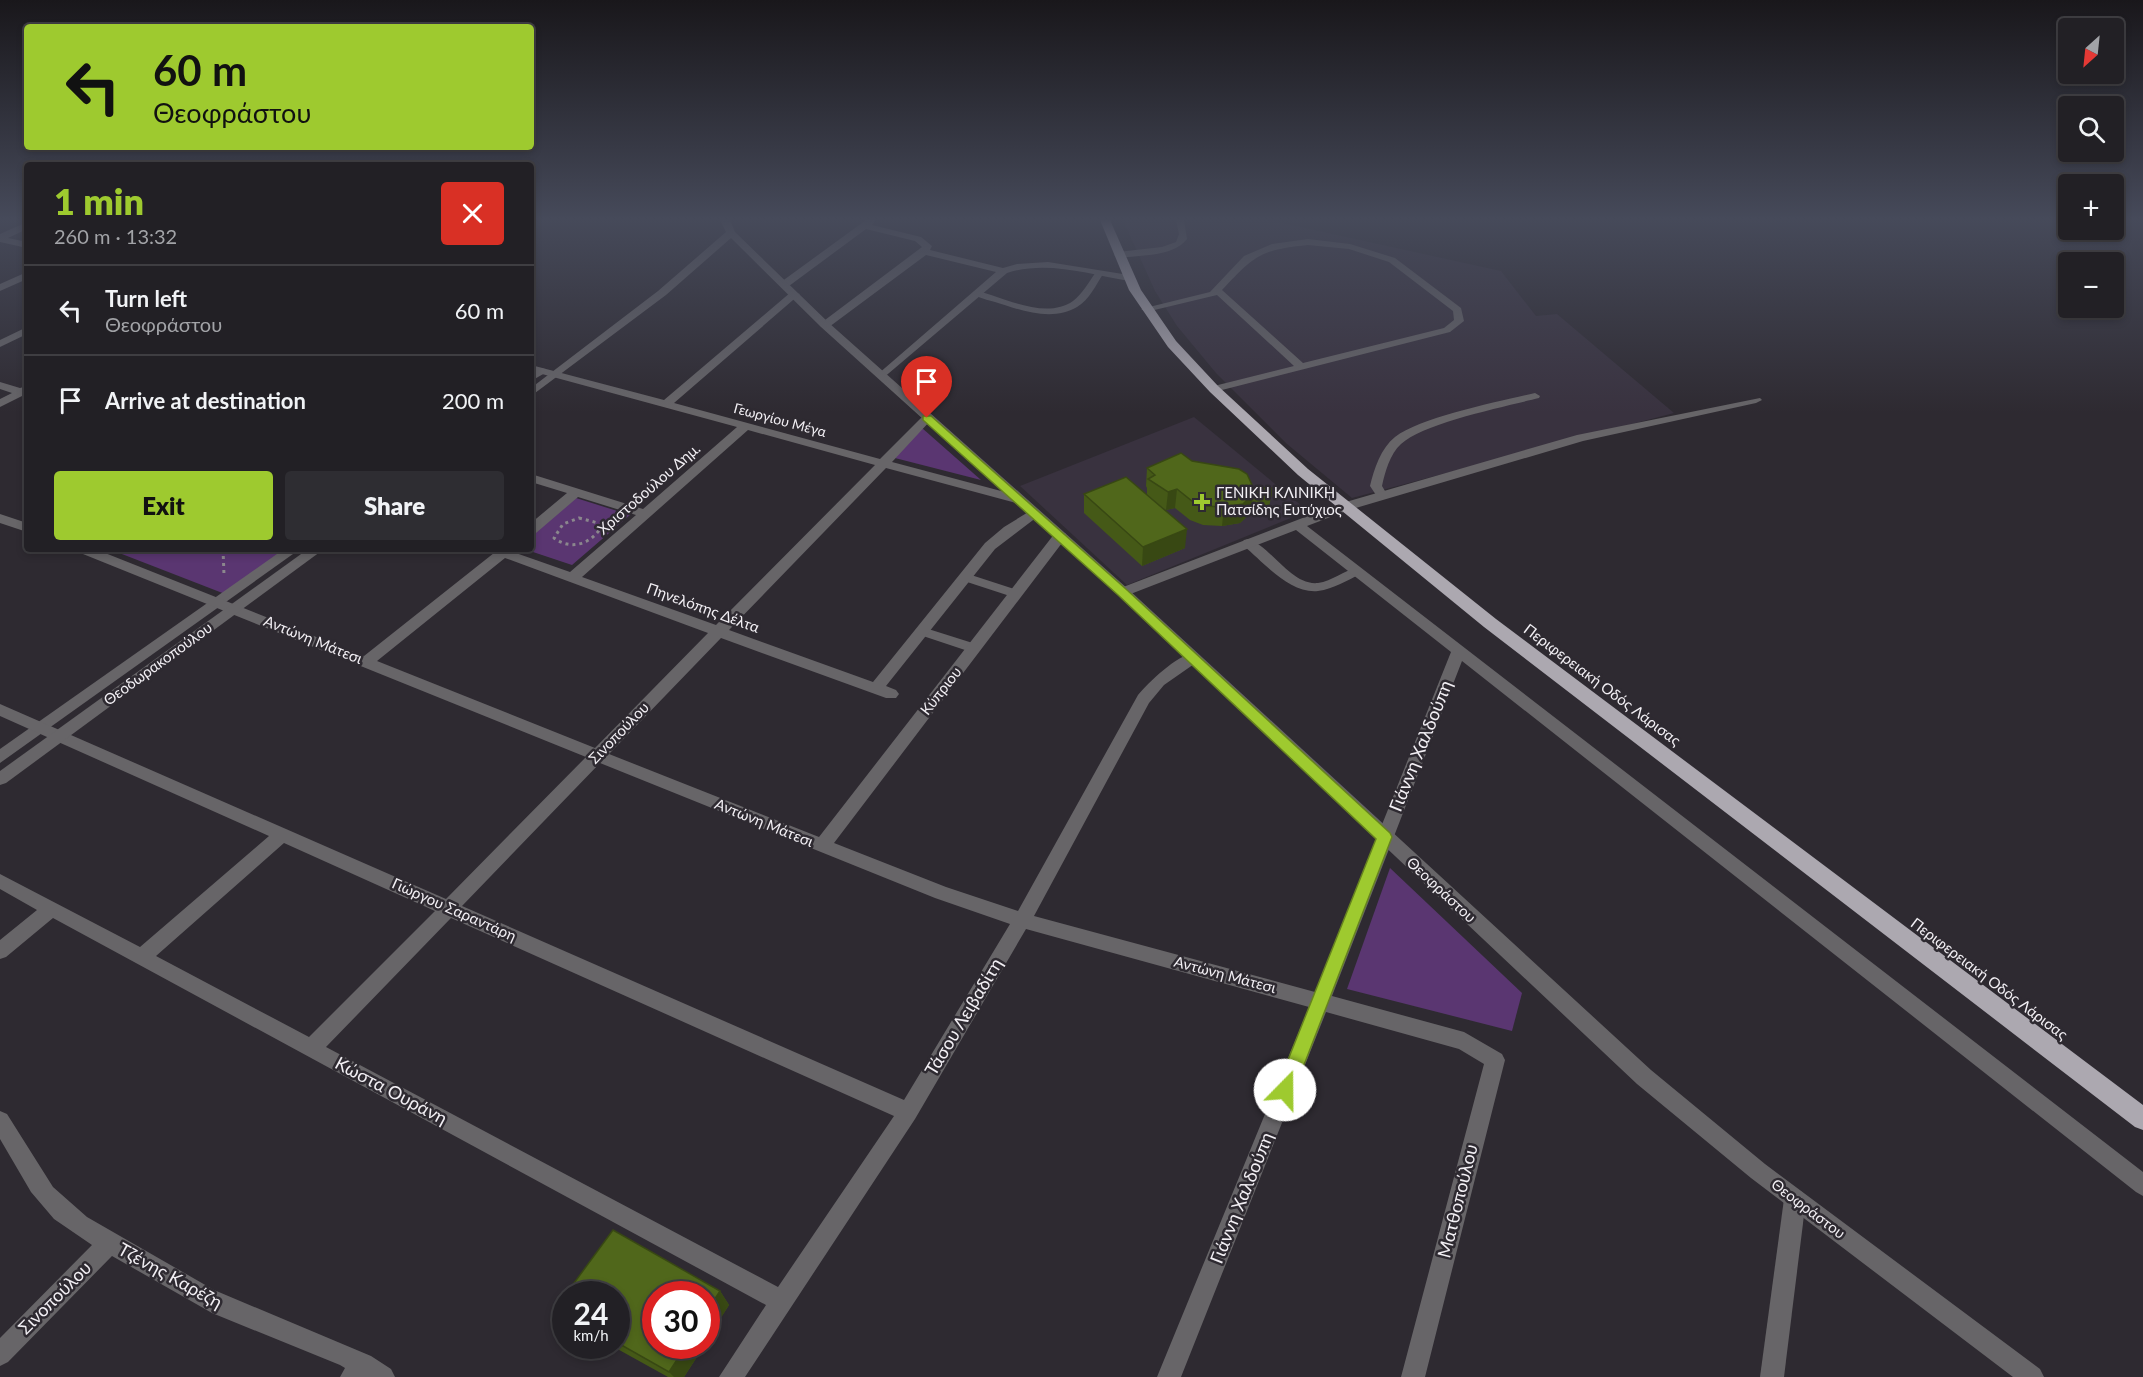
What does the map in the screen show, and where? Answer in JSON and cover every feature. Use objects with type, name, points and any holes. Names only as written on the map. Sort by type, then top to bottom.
[{"type":"highway","name":"Περιφερειακή Οδός Λάρισας","points":[[1132,284],[1146,309],[1172,344],[1214,389],[1270,443],[1344,507],[1490,623],[2143,1119]]},
{"type":"street","points":[[534,391],[671,284]]},
{"type":"street","name":"Θεοφράστου","points":[[785,284],[825,325],[1123,592],[1644,1077],[1795,1199],[2032,1377]]},
{"type":"street","points":[[666,404],[796,284]]},
{"type":"street","points":[[825,325],[877,284]]},
{"type":"street","points":[[882,376],[989,284]]},
{"type":"street","points":[[0,344],[24,332]]},
{"type":"street","name":"Γεωργίου Μέγα","points":[[534,372],[556,375],[1020,500]]},
{"type":"street","points":[[0,385],[24,391]]},
{"type":"street","points":[[0,404],[24,392]]},
{"type":"street","points":[[1123,592],[1344,507],[1606,431],[1756,400]]},
{"type":"street","name":"Σινοπούλου","points":[[311,1049],[927,418]]},
{"type":"street","name":"Χριστοδούλου Δημ.","points":[[572,578],[746,426]]},
{"type":"street","points":[[534,479],[646,514]]},
{"type":"street","points":[[534,527],[576,492]]},
{"type":"street","points":[[876,688],[999,537],[1035,514]]},
{"type":"street","points":[[0,518],[24,527]]},
{"type":"street","points":[[1297,524],[2143,1185]]},
{"type":"street","name":"Κύπριου","points":[[822,846],[1060,536]]},
{"type":"street","name":"Αντώνη Μάτεσι","points":[[90,552],[367,661],[932,889],[1022,920],[1464,1041]]},
{"type":"street","points":[[0,757],[289,552]]},
{"type":"street","name":"Θεοδωρακοπούλου","points":[[0,779],[313,552]]},
{"type":"street","points":[[367,661],[505,552]]},
{"type":"street","name":"Πηνελόπης Δέλτα","points":[[508,552],[572,578],[891,694]]},
{"type":"street","name":"Γιάννη Χαλδούπη","points":[[1169,1377],[1321,1001],[1459,650]]},
{"type":"street","name":"Τάσου Λειβαδίτη","points":[[731,1377],[908,1112],[1022,920],[1143,699],[1159,681],[1192,658]]},
{"type":"street","name":"Γιώργου Σαραντάρη","points":[[0,710],[908,1112]]},
{"type":"street","points":[[141,957],[283,834]]},
{"type":"street","name":"Κώστα Ουράνη","points":[[0,881],[781,1301]]},
{"type":"street","points":[[0,951],[51,909]]},
{"type":"street","name":"Ματθοπούλου","points":[[1413,1377],[1495,1060],[1464,1041]]},
{"type":"street","name":"Τζένης Καρέζη","points":[[0,1121],[38,1184],[55,1205],[110,1243],[231,1310],[331,1348],[358,1370],[383,1377]]},
{"type":"street","points":[[1772,1377],[1795,1199]]},
{"type":"street","name":"Σινοπούλου","points":[[0,1354],[110,1243]]},
{"type":"lane","points":[[978,294],[1037,309],[1064,309],[1083,296],[1092,284]]},
{"type":"lane","points":[[1146,309],[1205,297],[1218,291],[1224,284]]},
{"type":"lane","points":[[1214,389],[1447,330],[1459,321],[1458,310],[1424,284]]},
{"type":"lane","points":[[1218,291],[1302,368]]},
{"type":"lane","points":[[1382,496],[1376,486],[1377,480],[1391,448],[1404,435],[1535,396]]},
{"type":"lane","points":[[1248,543],[1299,583],[1313,587],[1357,571]]},
{"type":"lane","points":[[966,577],[1016,594]]},
{"type":"lane","points":[[922,631],[974,648]]},
{"type":"path","points":[[579,518],[591,519],[598,523],[600,529],[588,541],[578,545],[567,545],[554,538],[556,529],[565,522],[579,518]]},
{"type":"shaded area","points":[[1152,284],[1511,284],[1536,316],[1557,314],[1674,413],[1352,498],[1287,444],[1216,373],[1177,326]]},
{"type":"shaded area","points":[[1194,417],[1308,511],[1127,585],[1020,486]]},
{"type":"shaded area","points":[[922,428],[981,480],[891,457]]},
{"type":"shaded area","points":[[576,498],[630,515],[572,565],[533,552],[534,533]]},
{"type":"shaded area","points":[[117,552],[285,552],[225,594]]},
{"type":"shaded area","points":[[1390,868],[1522,993],[1512,1031],[1347,989]]},
{"type":"building","points":[[1181,453],[1192,461],[1239,469],[1247,474],[1253,487],[1271,488],[1271,496],[1253,494],[1243,504],[1224,507],[1205,506],[1192,501],[1177,489],[1168,492],[1148,479],[1155,475],[1147,468]]},
{"type":"building","points":[[1126,477],[1187,529],[1143,547],[1084,494]]},
{"type":"building","points":[[613,1230],[702,1281],[642,1281],[642,1357],[630,1350],[630,1281],[576,1281]]},
{"type":"building","points":[[646,1359],[678,1359],[669,1372]]},
{"type":"place","name":"ΓΕΝΙΚΗ ΚΛΙΝΙΚΗ Πατσίδης Ευτύχιος","points":[[1202,502]]},
{"type":"route","points":[[927,418],[1123,592],[1384,837],[1285,1090]]}]
